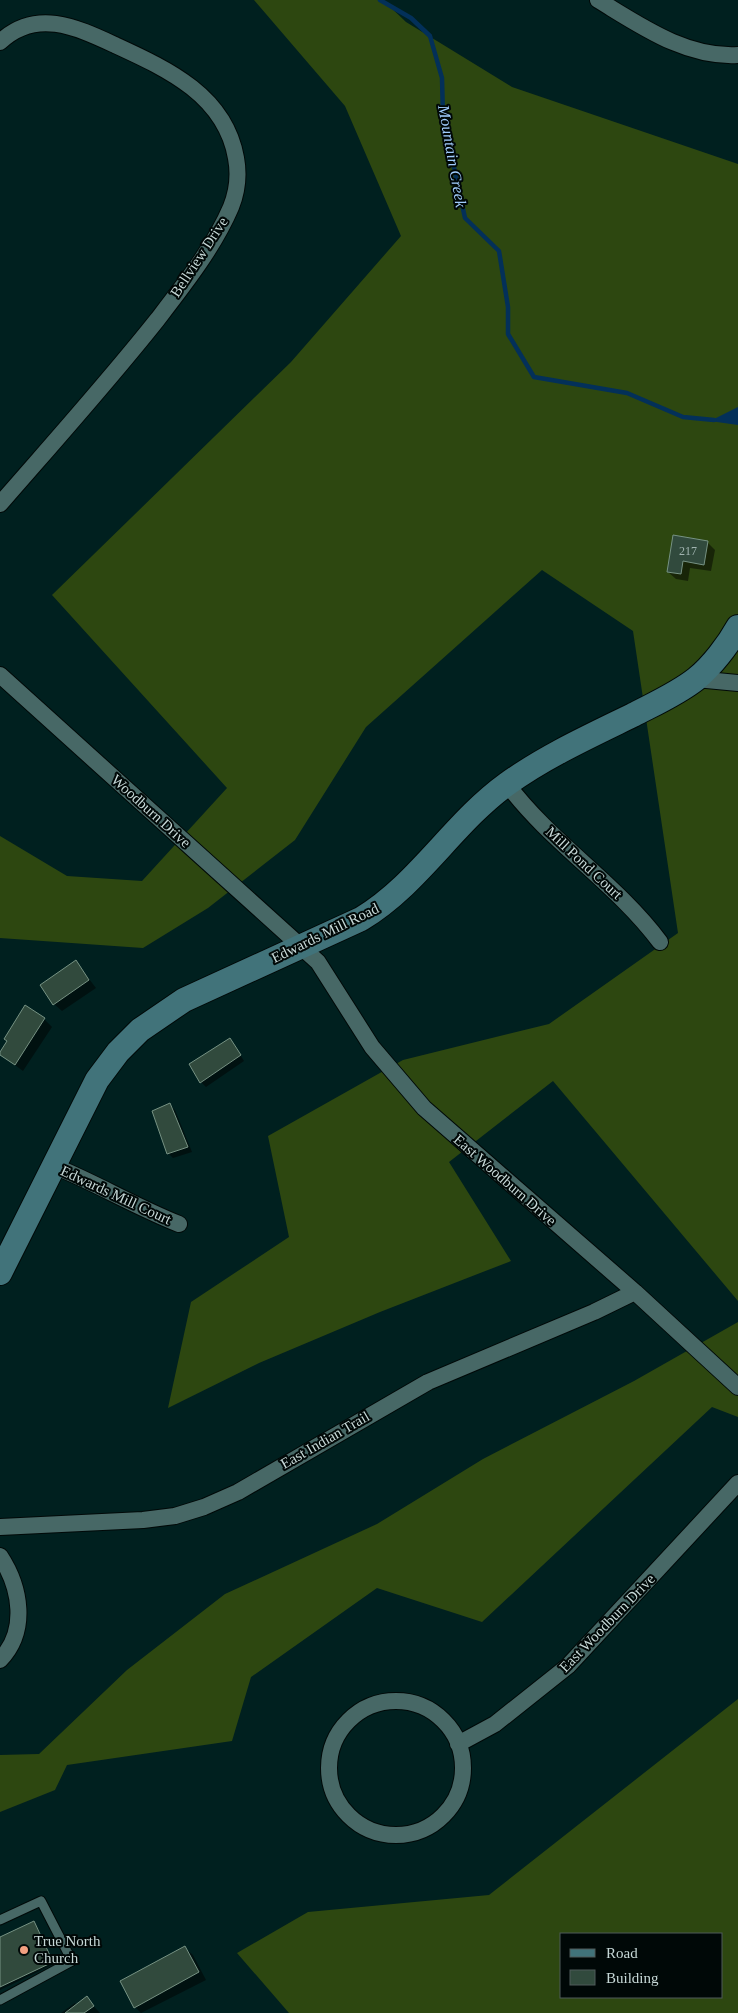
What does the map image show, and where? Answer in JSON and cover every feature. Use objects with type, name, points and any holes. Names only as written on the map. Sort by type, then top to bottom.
[{"type":"street","points":[[598,0],[676,44],[701,52],[738,55]]},
{"type":"street","name":"Bellview Drive","points":[[0,42],[16,29],[29,24],[55,23],[100,38],[158,65],[183,79],[208,103],[222,122],[232,142],[237,171],[234,197],[224,223],[174,298],[136,346],[0,504]]},
{"type":"street","name":"Edwards Mill Road","points":[[0,1274],[97,1080],[118,1052],[140,1030],[184,1000],[361,919],[390,900],[422,869],[467,820],[507,784],[556,754],[664,699],[696,679],[720,653],[738,626]]},
{"type":"street","name":"Woodburn Drive","points":[[0,675],[228,882],[302,946]]},
{"type":"street","points":[[696,679],[738,683]]},
{"type":"street","name":"Mill Pond Court","points":[[507,784],[523,806],[628,903],[660,942]]},
{"type":"street","name":"East Woodburn Drive","points":[[302,946],[318,962],[372,1047],[424,1108],[635,1292],[738,1387]]},
{"type":"street","name":"Edwards Mill Court","points":[[54,1166],[179,1224]]},
{"type":"street","name":"East Indian Trail","points":[[0,1527],[143,1520],[175,1516],[204,1507],[238,1492],[428,1382],[594,1312],[635,1292]]},
{"type":"street","name":"East Woodburn Drive","points":[[458,1744],[495,1724],[568,1666],[738,1483]]},
{"type":"street","points":[[0,1556],[13,1585],[19,1620],[15,1638],[0,1660]]},
{"type":"street","points":[[386,1702],[416,1704],[442,1719],[458,1744],[463,1774],[454,1802],[445,1814],[420,1831],[391,1835],[362,1826],[341,1806],[334,1792],[330,1778],[329,1763],[335,1741],[347,1722],[358,1712],[372,1706],[386,1702]]},
{"type":"lane","points":[[0,1920],[41,1901],[72,1961],[0,2000]]},
{"type":"green space","points":[[254,0],[383,0],[406,22],[512,87],[738,164],[738,1301],[553,1081],[449,1162],[511,1261],[380,1312],[259,1363],[168,1408],[191,1302],[289,1237],[268,1136],[403,1060],[549,1024],[678,933],[633,631],[542,570],[366,727],[295,840],[208,908],[143,948],[0,938],[0,836],[67,876],[142,881],[227,788],[52,595],[291,362],[401,236],[345,106]]},
{"type":"green space","points":[[738,1322],[738,1417],[712,1407],[482,1622],[377,1588],[251,1677],[232,1741],[67,1765],[55,1790],[0,1812],[0,1755],[39,1754],[127,1670],[225,1594],[377,1524],[483,1459],[634,1381]]},
{"type":"green space","points":[[738,1699],[738,2013],[289,2013],[237,1953],[308,1912],[489,1895]]},
{"type":"water","points":[[738,407],[738,425],[710,421]]},
{"type":"building","points":[[673,535],[708,541],[704,565],[683,561],[681,574],[667,572]]},
{"type":"building","points":[[76,960],[89,980],[53,1005],[40,985]]},
{"type":"building","points":[[25,1005],[45,1018],[15,1065],[0,1055],[0,1052],[7,1041],[4,1039]]},
{"type":"building","points":[[230,1038],[241,1055],[200,1083],[189,1064]]},
{"type":"building","points":[[170,1103],[188,1147],[167,1154],[152,1111]]},
{"type":"building","name":"True North Church","points":[[34,1921],[53,1962],[0,1987],[0,1937]]},
{"type":"building","points":[[185,1946],[199,1972],[134,2008],[120,1981]]},
{"type":"building","points":[[87,1996],[94,2006],[84,2013],[65,2013]]},
{"type":"waterway","name":"Mountain Creek","points":[[380,0],[411,18],[430,36],[442,78],[443,117],[465,218],[499,251],[508,307],[508,334],[534,377],[627,393],[683,417],[714,420]]},
{"type":"place","name":"True North Church","points":[[24,1950]]}]
